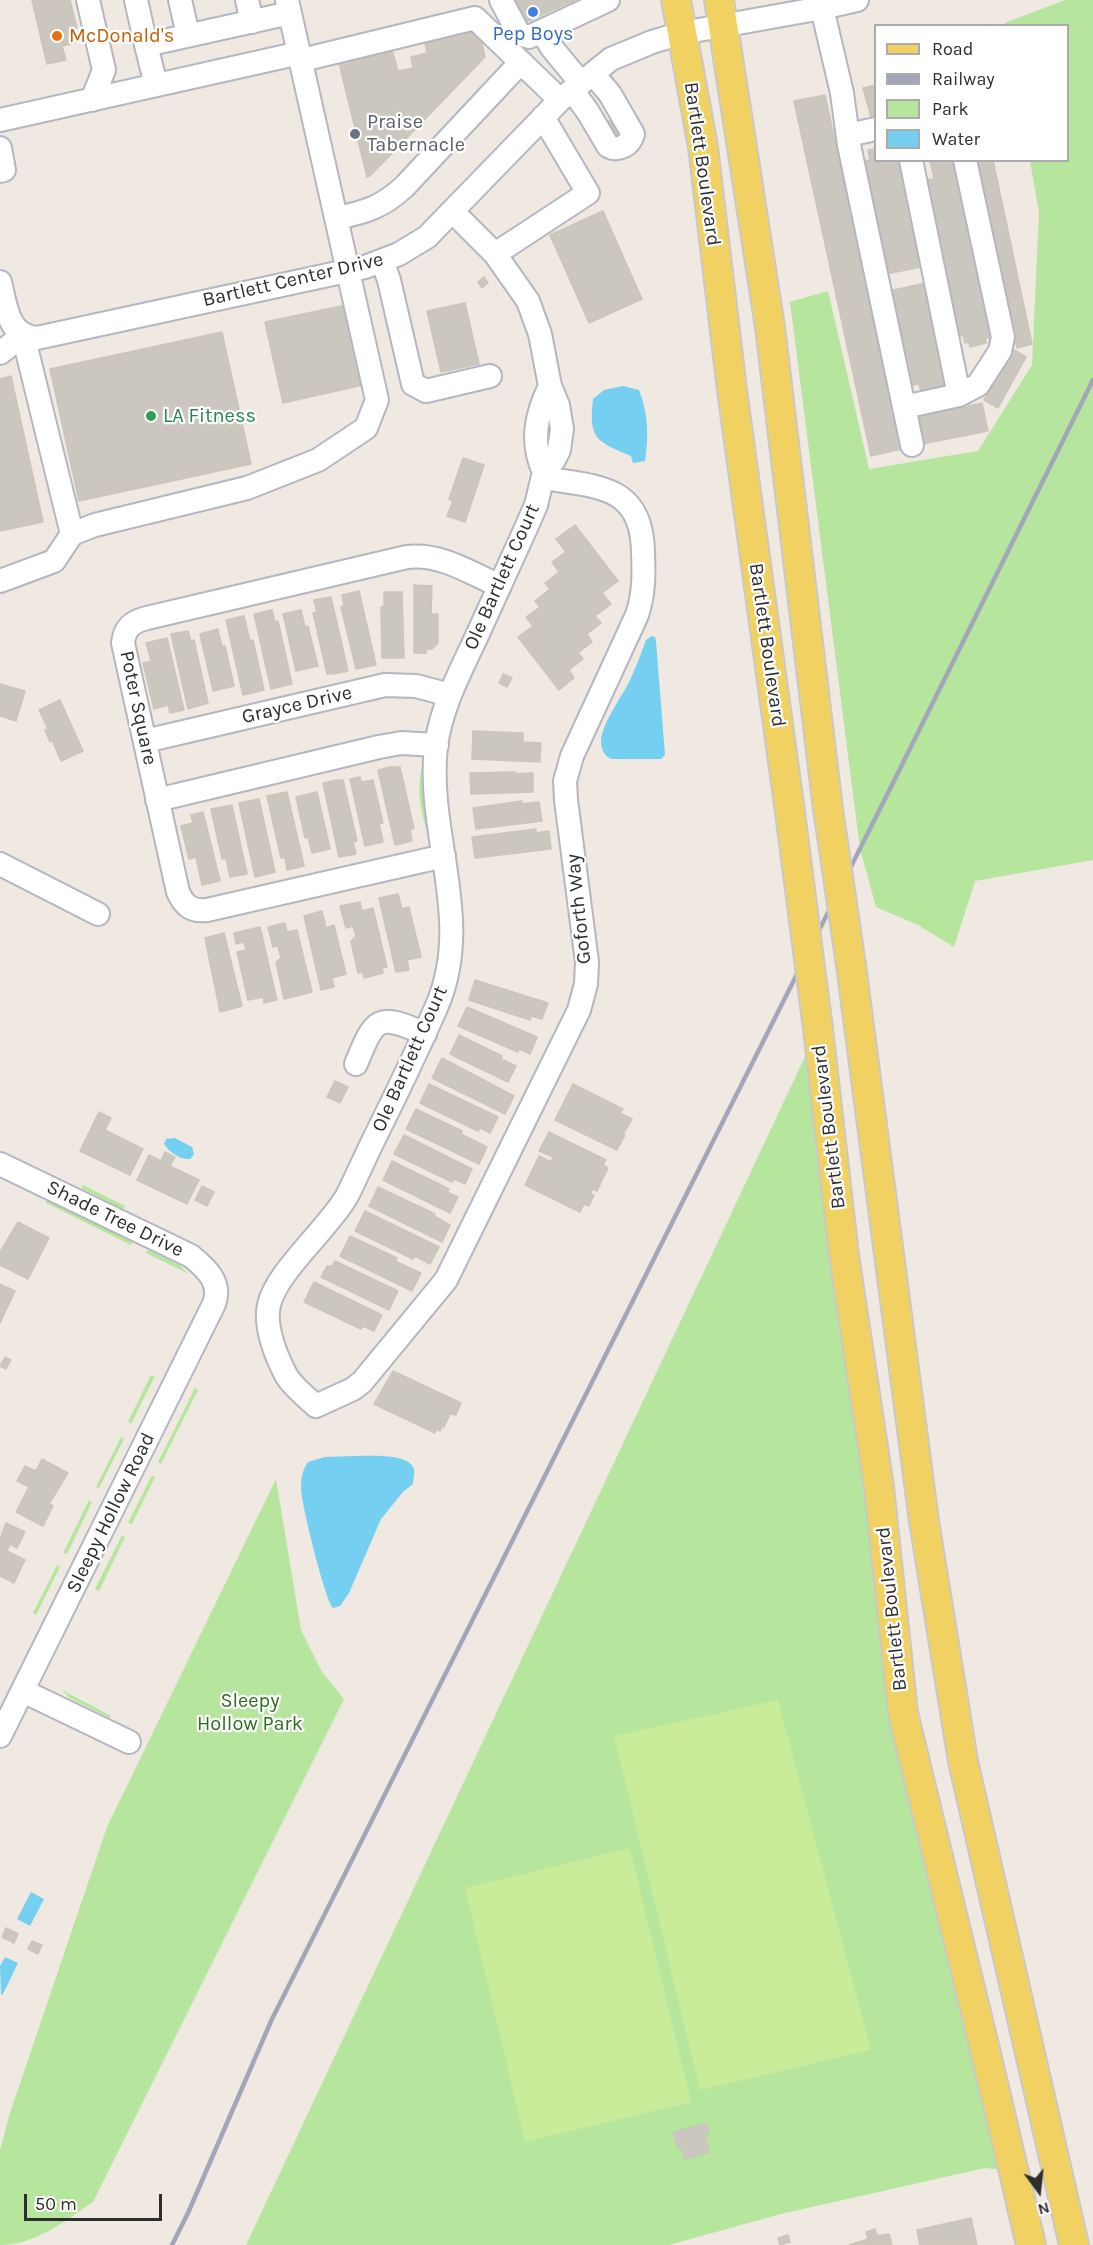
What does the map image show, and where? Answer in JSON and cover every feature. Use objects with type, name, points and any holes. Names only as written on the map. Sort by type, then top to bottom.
[{"type":"main road","name":"Bartlett Boulevard","points":[[676,0],[703,147],[732,390],[818,1029],[844,1255],[879,1487],[903,1713],[1031,2245]]},
{"type":"main road","name":"Bartlett Boulevard","points":[[721,13],[770,327],[828,809],[851,965],[922,1509],[963,1761],[1074,2245]]},
{"type":"street","points":[[88,0],[104,70],[92,99]]},
{"type":"street","points":[[136,0],[156,85]]},
{"type":"street","points":[[180,0],[188,35]]},
{"type":"street","points":[[501,0],[519,34],[529,37],[608,0]]},
{"type":"street","name":"Bartlett Center Drive","points":[[23,335],[37,338],[382,261],[399,254],[427,237],[543,117],[611,60],[632,50],[682,33],[721,13],[745,23],[784,7],[822,8],[857,0]]},
{"type":"street","points":[[0,581],[54,561],[72,534],[95,525],[247,488],[318,460],[366,428],[377,400],[289,7],[250,11],[188,35],[146,45]]},
{"type":"street","points":[[822,8],[842,93],[848,135],[912,445]]},
{"type":"street","points":[[0,120],[475,18],[521,62],[577,87]]},
{"type":"street","points":[[542,32],[577,87]]},
{"type":"street","points":[[337,219],[368,211],[387,202],[404,187],[521,62]]},
{"type":"street","points":[[495,254],[588,193],[543,117]]},
{"type":"street","points":[[848,135],[874,129]]},
{"type":"street","points":[[0,148],[4,170],[0,171]]},
{"type":"street","points":[[911,162],[959,395]]},
{"type":"street","points":[[904,407],[959,395],[978,385],[1000,351],[1004,337],[965,162]]},
{"type":"street","points":[[452,211],[495,254],[520,287],[534,313],[544,350],[550,386],[536,423],[536,448],[544,475]]},
{"type":"street","points":[[382,261],[389,280],[413,384],[426,391],[490,376]]},
{"type":"street","points":[[0,282],[11,322],[14,328],[23,335],[72,534]]},
{"type":"street","points":[[0,353],[23,335]]},
{"type":"street","name":"Ole Bartlett Court","points":[[316,1406],[286,1377],[273,1346],[268,1307],[280,1281],[319,1234],[346,1196],[425,1034],[446,984],[451,950],[452,914],[436,794],[436,745],[450,694],[536,505],[544,475]]},
{"type":"street","name":"Goforth Way","points":[[316,1406],[353,1389],[362,1382],[446,1280],[582,1001],[587,962],[565,781],[576,748],[639,608],[644,579],[643,543],[637,516],[622,497],[602,489],[544,475]]},
{"type":"street","name":"Poter Square","points":[[444,855],[207,910],[195,910],[182,901],[178,892],[123,643],[124,634],[135,622],[407,557],[418,556],[442,560],[500,586]]},
{"type":"street","name":"Grayce Drive","points":[[144,741],[386,685],[416,686],[450,694]]},
{"type":"street","points":[[157,800],[379,747],[401,743],[436,745]]},
{"type":"street","points":[[0,864],[98,914]]},
{"type":"street","points":[[356,1064],[370,1030],[375,1024],[384,1021],[398,1022],[425,1034]]},
{"type":"street","name":"Shade Tree Drive","points":[[0,1164],[191,1256],[204,1266],[218,1288]]},
{"type":"street","name":"Sleepy Hollow Road","points":[[0,1736],[214,1304],[218,1288]]},
{"type":"street","points":[[23,1691],[129,1742]]},
{"type":"green space","points":[[1065,0],[1093,0],[1093,860],[975,881],[954,947],[918,925],[876,907],[860,849],[790,302],[828,291],[869,469],[978,451],[1032,365],[1039,212],[1030,162],[1069,162],[1069,24],[1005,23]]},
{"type":"green space","points":[[424,760],[431,842],[430,843],[419,792]]},
{"type":"green space","points":[[818,1029],[903,1713],[1013,2171],[985,2168],[781,2214],[669,2245],[246,2245]]},
{"type":"green space","points":[[83,1185],[125,1206],[123,1209],[81,1188]]},
{"type":"green space","points":[[47,1199],[132,1242],[131,1245],[46,1203]]},
{"type":"green space","points":[[148,1250],[179,1265],[189,1274],[146,1253]]},
{"type":"green space","points":[[151,1375],[155,1376],[131,1424],[128,1422]]},
{"type":"green space","points":[[195,1388],[198,1390],[161,1464],[158,1462]]},
{"type":"green space","points":[[121,1437],[124,1439],[99,1488],[96,1487]]},
{"type":"green space","points":[[152,1475],[155,1477],[132,1524],[128,1523]]},
{"type":"green space","name":"Sleepy Hollow Park","points":[[276,1479],[301,1630],[322,1672],[344,1699],[93,2202],[49,2231],[25,2241],[0,2245],[0,2150],[10,2113],[107,1827]]},
{"type":"green space","points":[[89,1500],[92,1502],[67,1554],[63,1553]]},
{"type":"green space","points":[[122,1535],[125,1537],[99,1591],[95,1589]]},
{"type":"green space","points":[[57,1565],[60,1567],[36,1615],[33,1613]]},
{"type":"green space","points":[[62,1690],[111,1716],[110,1718],[70,1698]]},
{"type":"green space","points":[[778,1700],[871,2050],[700,2090],[614,1736]]},
{"type":"green space","points":[[630,1848],[691,2102],[525,2142],[465,1888]]},
{"type":"water","points":[[623,386],[639,390],[642,398],[647,425],[645,461],[633,463],[631,456],[603,443],[594,431],[593,399],[604,390]]},
{"type":"water","points":[[652,636],[656,641],[665,755],[661,759],[611,759],[602,749],[602,733],[630,680],[646,640]]},
{"type":"water","points":[[175,1138],[192,1147],[194,1154],[190,1159],[178,1157],[164,1144],[166,1139]]},
{"type":"water","points":[[379,1456],[405,1460],[411,1464],[414,1469],[413,1484],[403,1492],[381,1519],[349,1593],[340,1606],[333,1608],[325,1589],[302,1497],[304,1470],[308,1462],[325,1457]]},
{"type":"water","points":[[31,1892],[44,1899],[30,1926],[17,1919]]},
{"type":"water","points":[[5,1957],[18,1963],[1,1995],[0,1966]]},
{"type":"building","name":"McDonald's","points":[[32,0],[70,0],[77,28],[72,29],[75,43],[62,46],[66,60],[47,64]]},
{"type":"building","name":"Pep Boys","points":[[512,0],[575,0],[522,24]]},
{"type":"building","points":[[479,30],[485,57],[367,177],[339,63],[392,50],[398,71],[413,68],[411,57],[427,53],[425,43]]},
{"type":"building","points":[[874,85],[874,116],[871,117],[863,88]]},
{"type":"building","points":[[825,95],[902,449],[871,456],[794,101]]},
{"type":"building","points":[[616,116],[625,130],[611,139],[603,125]]},
{"type":"building","points":[[874,149],[874,162],[899,162],[921,267],[886,274],[862,161],[870,160],[868,150]]},
{"type":"building","points":[[930,162],[955,162],[991,328],[987,329],[989,338],[985,338],[986,343],[970,347],[969,342],[965,343],[963,335],[959,336],[925,180],[934,179]]},
{"type":"building","points":[[977,162],[993,162],[1032,344],[1017,348]]},
{"type":"building","points":[[603,211],[642,299],[589,323],[550,235]]},
{"type":"building","points":[[484,277],[488,283],[482,288],[478,282]]},
{"type":"building","points":[[926,283],[948,386],[921,392],[919,384],[909,386],[889,291]]},
{"type":"building","points":[[465,303],[479,364],[441,372],[427,311]]},
{"type":"building","points":[[346,305],[363,385],[283,403],[265,322]]},
{"type":"building","name":"LA Fitness","points":[[222,332],[251,464],[79,501],[50,369]]},
{"type":"building","points":[[1012,349],[1026,357],[998,408],[984,400]]},
{"type":"building","points":[[11,376],[43,522],[0,531],[0,379]]},
{"type":"building","points":[[982,403],[988,431],[922,444],[917,417]]},
{"type":"building","points":[[463,458],[484,465],[465,522],[447,516],[453,501],[449,499]]},
{"type":"building","points":[[575,525],[618,581],[602,593],[611,604],[595,616],[601,623],[587,634],[592,642],[578,653],[583,659],[569,670],[574,678],[559,690],[518,637],[533,626],[526,617],[540,607],[535,601],[550,589],[545,583],[559,572],[552,562],[566,552],[556,539]]},
{"type":"building","points":[[414,585],[432,586],[431,614],[438,614],[438,643],[432,649],[426,649],[426,653],[414,653]]},
{"type":"building","points":[[359,591],[376,665],[356,669],[341,607],[344,606],[342,595]]},
{"type":"building","points":[[384,592],[402,592],[404,658],[382,658],[381,607],[384,606]]},
{"type":"building","points":[[331,597],[348,671],[327,674],[313,613],[317,612],[314,600]]},
{"type":"building","points":[[272,610],[275,622],[278,621],[292,684],[271,689],[254,614]]},
{"type":"building","points":[[301,610],[305,627],[308,626],[318,666],[296,671],[283,614]]},
{"type":"building","points":[[244,616],[250,641],[253,640],[264,690],[243,695],[226,620]]},
{"type":"building","points":[[218,629],[222,647],[225,646],[234,686],[213,691],[200,634]]},
{"type":"building","points":[[188,631],[191,641],[194,640],[208,703],[188,709],[171,634]]},
{"type":"building","points":[[167,638],[184,710],[170,713],[168,705],[154,709],[143,663],[151,661],[146,643]]},
{"type":"building","points":[[503,674],[512,678],[507,687],[499,683]]},
{"type":"building","points":[[0,684],[25,691],[16,721],[0,716]]},
{"type":"building","points":[[60,700],[83,751],[61,761],[52,740],[50,742],[45,730],[48,729],[39,710]]},
{"type":"building","points":[[473,731],[523,733],[523,742],[541,743],[540,762],[472,759]]},
{"type":"building","points":[[400,767],[414,829],[410,829],[412,841],[395,845],[378,770]]},
{"type":"building","points":[[515,772],[515,774],[533,773],[533,792],[471,794],[470,773]]},
{"type":"building","points":[[360,777],[361,782],[373,780],[383,823],[379,823],[383,842],[365,846],[350,779]]},
{"type":"building","points":[[343,780],[357,841],[353,842],[356,854],[339,857],[323,783]]},
{"type":"building","points":[[287,792],[304,866],[287,870],[285,858],[281,858],[267,796]]},
{"type":"building","points":[[317,792],[330,849],[312,853],[308,837],[305,838],[296,797]]},
{"type":"building","points":[[259,799],[275,872],[255,877],[239,803]]},
{"type":"building","points":[[522,801],[522,804],[539,802],[542,821],[476,829],[473,808]]},
{"type":"building","points":[[232,805],[247,874],[230,877],[226,858],[222,859],[211,809]]},
{"type":"building","points":[[203,812],[220,881],[202,885],[196,857],[189,859],[181,826],[193,823],[191,815]]},
{"type":"building","points":[[536,829],[536,833],[549,831],[551,849],[475,858],[472,837]]},
{"type":"building","points":[[398,894],[402,909],[409,907],[421,957],[407,960],[409,970],[396,972],[379,898]]},
{"type":"building","points":[[360,902],[362,911],[373,908],[387,967],[382,968],[383,973],[364,978],[363,972],[358,973],[351,941],[356,936],[353,926],[346,928],[340,906]]},
{"type":"building","points":[[322,911],[326,928],[334,925],[346,974],[332,978],[334,987],[321,990],[304,916]]},
{"type":"building","points":[[285,923],[287,932],[297,930],[312,992],[284,999],[276,962],[281,958],[278,946],[273,947],[268,927]]},
{"type":"building","points":[[260,927],[277,1000],[264,1003],[263,997],[248,1000],[237,952],[246,950],[244,942],[236,944],[234,933]]},
{"type":"building","points":[[224,933],[242,1006],[220,1012],[205,938]]},
{"type":"building","points":[[475,980],[548,1003],[542,1019],[531,1016],[530,1020],[469,1000]]},
{"type":"building","points":[[467,1007],[537,1037],[530,1054],[519,1049],[518,1052],[458,1026]]},
{"type":"building","points":[[459,1035],[502,1056],[501,1059],[516,1066],[508,1082],[450,1054]]},
{"type":"building","points":[[442,1058],[514,1096],[505,1114],[432,1078]]},
{"type":"building","points":[[335,1081],[348,1087],[340,1103],[327,1097]]},
{"type":"building","points":[[429,1084],[498,1117],[490,1133],[480,1128],[478,1131],[420,1103]]},
{"type":"building","points":[[573,1084],[623,1109],[620,1113],[632,1119],[617,1150],[555,1120]]},
{"type":"building","points":[[416,1109],[462,1131],[461,1134],[487,1147],[479,1164],[406,1129]]},
{"type":"building","points":[[99,1112],[111,1118],[105,1130],[143,1149],[130,1175],[80,1151]]},
{"type":"building","points":[[549,1132],[606,1160],[603,1165],[608,1168],[597,1191],[593,1189],[590,1194],[594,1195],[589,1206],[584,1204],[580,1212],[525,1185],[539,1156],[551,1162],[553,1157],[539,1151]]},
{"type":"building","points":[[404,1135],[472,1169],[465,1184],[454,1179],[452,1182],[394,1154]]},
{"type":"building","points":[[165,1152],[175,1157],[170,1166],[199,1180],[187,1204],[137,1180],[149,1155],[161,1161]]},
{"type":"building","points":[[392,1161],[449,1189],[447,1192],[458,1197],[450,1213],[383,1180]]},
{"type":"building","points":[[202,1186],[214,1192],[207,1206],[195,1200]]},
{"type":"building","points":[[378,1187],[435,1214],[434,1216],[450,1225],[442,1242],[369,1206]]},
{"type":"building","points":[[365,1211],[439,1247],[430,1264],[415,1256],[413,1259],[355,1231]]},
{"type":"building","points":[[18,1222],[49,1238],[28,1279],[0,1265],[0,1252]]},
{"type":"building","points":[[350,1236],[397,1258],[395,1261],[421,1273],[412,1291],[340,1256]]},
{"type":"building","points":[[335,1261],[398,1291],[389,1310],[321,1277],[327,1266],[332,1266]]},
{"type":"building","points":[[314,1282],[382,1315],[374,1331],[363,1326],[361,1329],[304,1302]]},
{"type":"building","points":[[0,1284],[15,1291],[0,1323]]},
{"type":"building","points":[[5,1357],[11,1360],[6,1369],[0,1366]]},
{"type":"building","points":[[393,1371],[461,1403],[456,1415],[450,1414],[444,1427],[442,1426],[440,1431],[436,1429],[435,1433],[374,1404]]},
{"type":"building","points":[[42,1459],[68,1473],[49,1504],[53,1506],[43,1526],[16,1512],[29,1487],[17,1481],[25,1466],[36,1471]]},
{"type":"building","points":[[6,1523],[25,1532],[17,1548],[0,1539]]},
{"type":"building","points":[[0,1539],[10,1544],[7,1551],[25,1560],[14,1583],[0,1576]]},
{"type":"building","points":[[6,1928],[18,1934],[14,1943],[2,1937]]},
{"type":"building","points":[[32,1941],[42,1945],[38,1954],[28,1949]]},
{"type":"building","points":[[706,2124],[709,2133],[704,2135],[709,2152],[685,2159],[682,2148],[678,2149],[673,2132]]},
{"type":"building","points":[[971,2218],[977,2245],[920,2245],[917,2230]]},
{"type":"building","points":[[875,2229],[877,2236],[889,2234],[892,2245],[849,2245],[868,2239],[866,2232]]},
{"type":"building","points":[[788,2235],[790,2242],[780,2245],[778,2238]]},
{"type":"railway","points":[[172,2245],[272,2019],[1093,380]]},
{"type":"place","name":"Pep Boys","points":[[533,12]]},
{"type":"place","name":"McDonald's","points":[[57,36]]},
{"type":"place","name":"Praise Tabernacle","points":[[355,134]]},
{"type":"place","name":"LA Fitness","points":[[151,416]]}]
